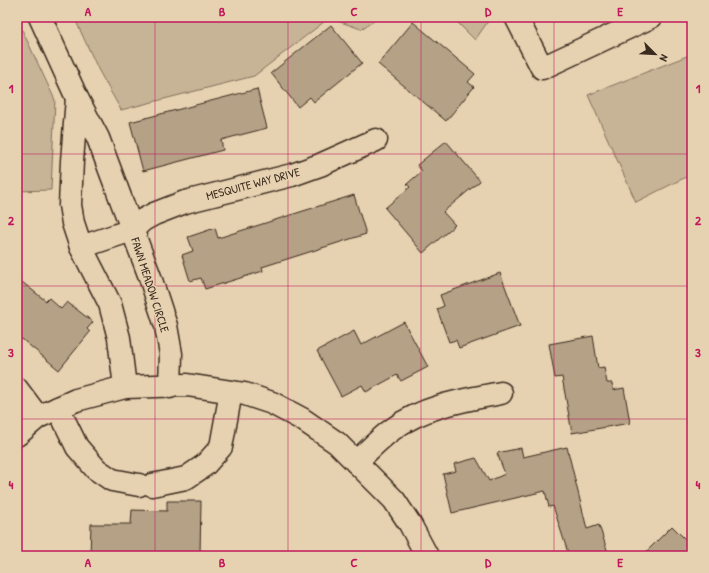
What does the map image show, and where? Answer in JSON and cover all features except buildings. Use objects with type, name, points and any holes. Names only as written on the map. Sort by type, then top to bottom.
[{"type":"street","name":"FAWN MEADOW CIRCLE","points":[[40,17],[77,98],[98,138],[150,277],[166,326],[171,354],[170,387]]},
{"type":"street","points":[[516,17],[542,68],[652,17]]},
{"type":"street","name":"FAWN MEADOW CIRCLE","points":[[77,98],[70,205],[73,223],[82,247],[110,304],[119,338],[125,387]]},
{"type":"street","name":"MESQUITE WAY DRIVE","points":[[132,230],[143,220],[154,214],[185,202],[292,175],[320,165],[376,140]]},
{"type":"street","name":"FAWN MEADOW CIRCLE","points":[[82,247],[132,230]]},
{"type":"street","points":[[17,435],[38,417],[58,408],[76,400],[125,387],[170,387],[187,385],[245,394],[272,403],[302,419],[337,443],[394,500],[410,524],[427,556]]},
{"type":"street","points":[[17,388],[38,417]]},
{"type":"street","points":[[58,408],[76,447],[96,469],[112,480],[146,485],[186,478],[205,466],[221,447],[231,392]]},
{"type":"street","points":[[356,462],[393,429],[413,416],[444,405],[501,393]]},
{"type":"shaded area","points":[[74,17],[380,17],[361,29],[329,18],[254,76],[121,110],[99,71]]},
{"type":"shaded area","points":[[452,17],[491,17],[475,40]]},
{"type":"shaded area","points":[[17,19],[55,100],[51,190],[17,191]]},
{"type":"shaded area","points":[[692,54],[692,174],[636,202],[588,95]]}]
